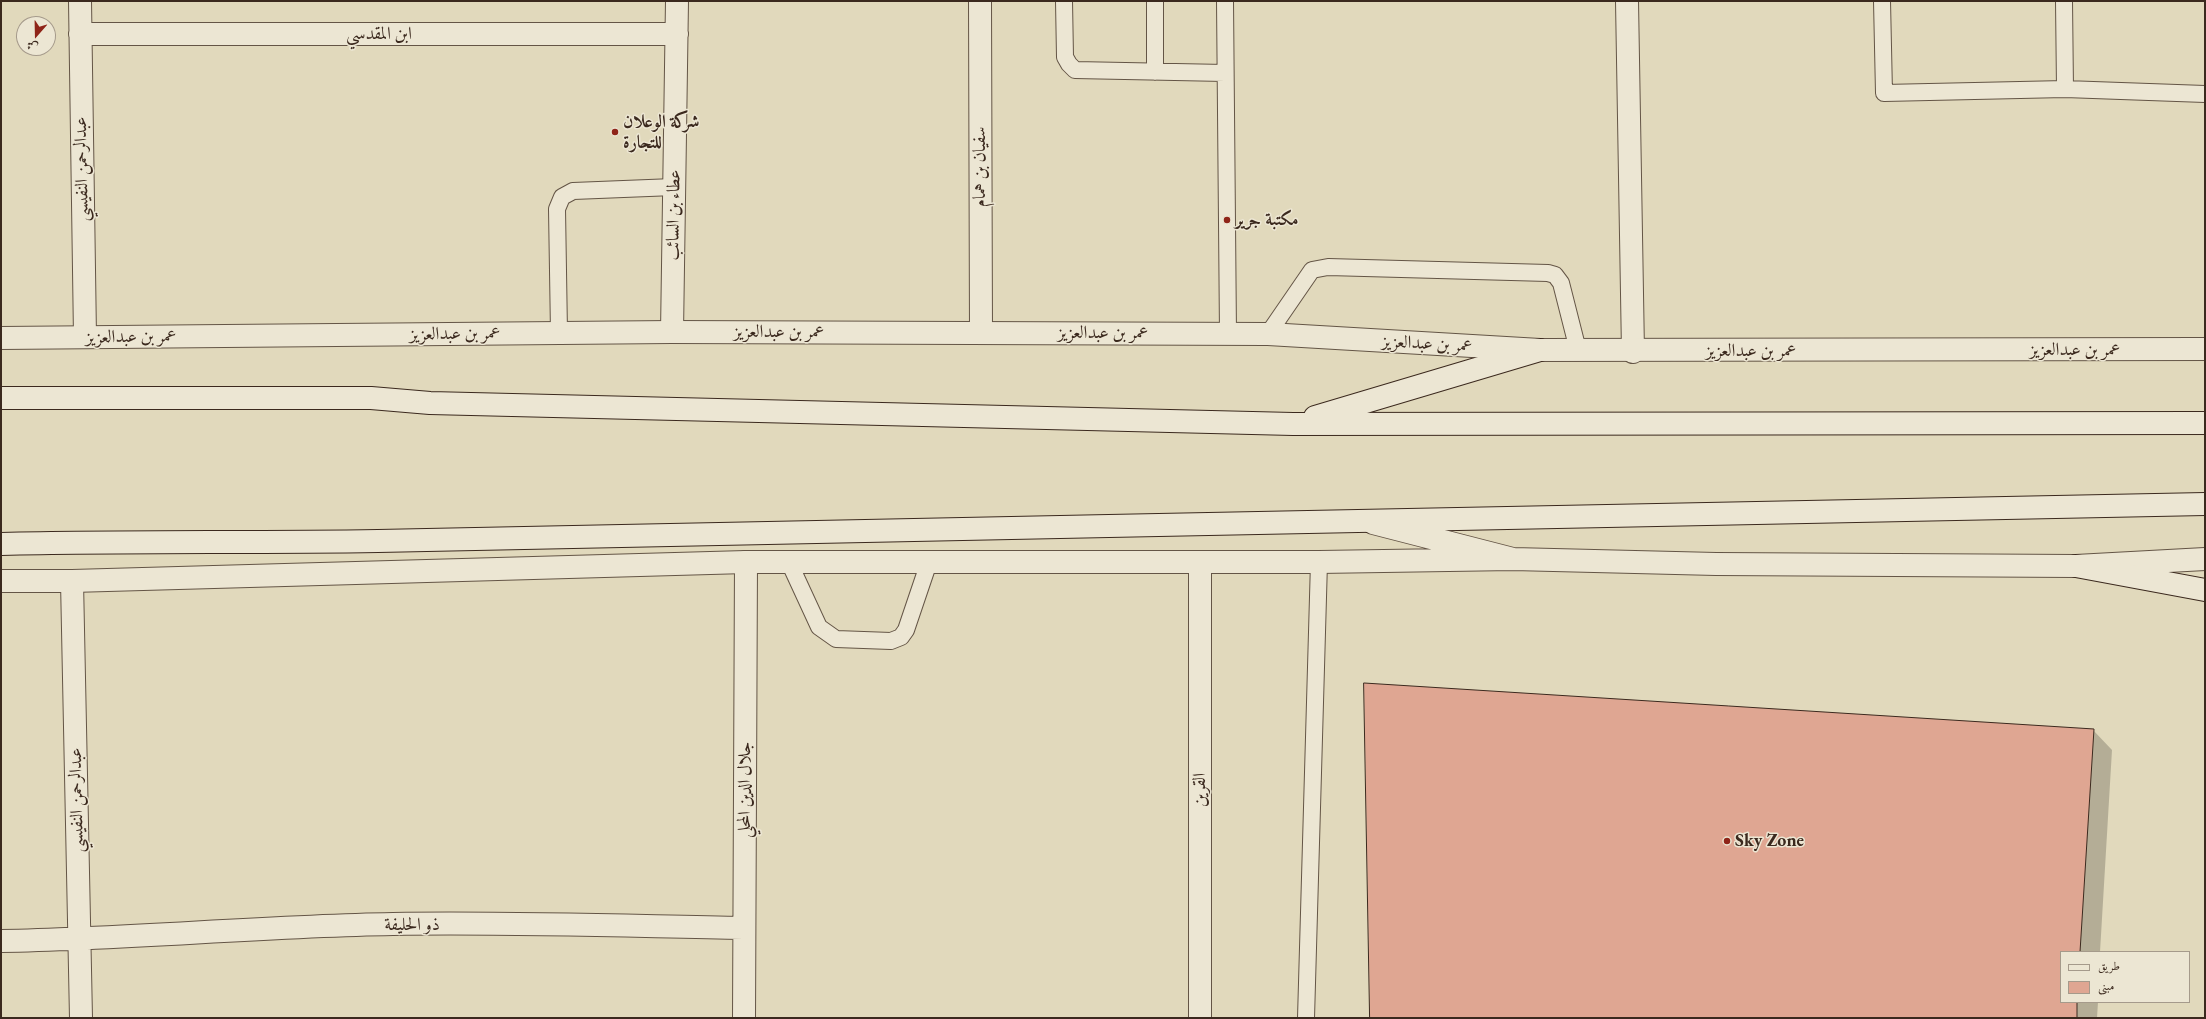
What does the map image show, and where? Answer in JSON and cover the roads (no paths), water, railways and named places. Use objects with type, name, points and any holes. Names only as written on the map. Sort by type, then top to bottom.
[{"type":"street","name":"عبدالرحمن النفيسي","points":[[80,1],[84,337]]},
{"type":"street","name":"عطاء بن السائب","points":[[672,332],[677,1]]},
{"type":"street","name":"سفيان بن همام","points":[[980,1],[981,333]]},
{"type":"street","points":[[1627,1],[1634,352]]},
{"type":"street","name":"ابن المقدسي","points":[[80,34],[677,34]]},
{"type":"street","name":"عمر بن عبدالعزيز","points":[[1,338],[672,332],[1268,334],[1540,350],[1634,352],[2205,349]]},
{"type":"street","points":[[1293,424],[1540,350]]},
{"type":"street","points":[[1,398],[372,398],[430,403],[1293,424],[2205,423]]},
{"type":"street","points":[[1,544],[158,541],[372,541],[1356,519],[2205,504]]},
{"type":"street","points":[[1356,519],[1513,559]]},
{"type":"street","points":[[1,581],[72,581],[746,562],[1319,562],[1513,559],[1716,564],[2076,566],[2205,559]]},
{"type":"street","name":"جلال الدين المحلي","points":[[744,1018],[746,562]]},
{"type":"street","name":"القرين","points":[[1200,562],[1200,1018]]},
{"type":"street","points":[[2076,566],[2205,590]]},
{"type":"street","name":"عبدالرحمن النفيسي","points":[[72,581],[81,1018]]},
{"type":"street","name":"ذو الحليفة","points":[[1,941],[80,940],[233,929],[394,924],[744,928]]},
{"type":"lane","points":[[1064,1],[1065,57],[1069,64],[1076,70],[1226,73]]},
{"type":"lane","points":[[1155,1],[1155,72]]},
{"type":"lane","points":[[1225,1],[1228,334]]},
{"type":"lane","points":[[1882,1],[1884,92],[2064,89],[2205,94]]},
{"type":"lane","points":[[2064,1],[2064,89]]},
{"type":"lane","points":[[559,333],[557,210],[562,197],[573,191],[674,187]]},
{"type":"lane","points":[[1268,334],[1312,270],[1328,267],[1548,272],[1555,275],[1561,283],[1578,350]]},
{"type":"lane","points":[[789,562],[819,627],[836,639],[891,641],[901,637],[906,630],[929,562]]},
{"type":"lane","points":[[1306,1018],[1319,562]]},
{"type":"place","name":"شركة الوعلان للتجارة","points":[[615,132]]},
{"type":"place","name":"مكتبة جرير","points":[[1227,220]]},
{"type":"place","name":"Sky Zone","points":[[1727,841]]}]
